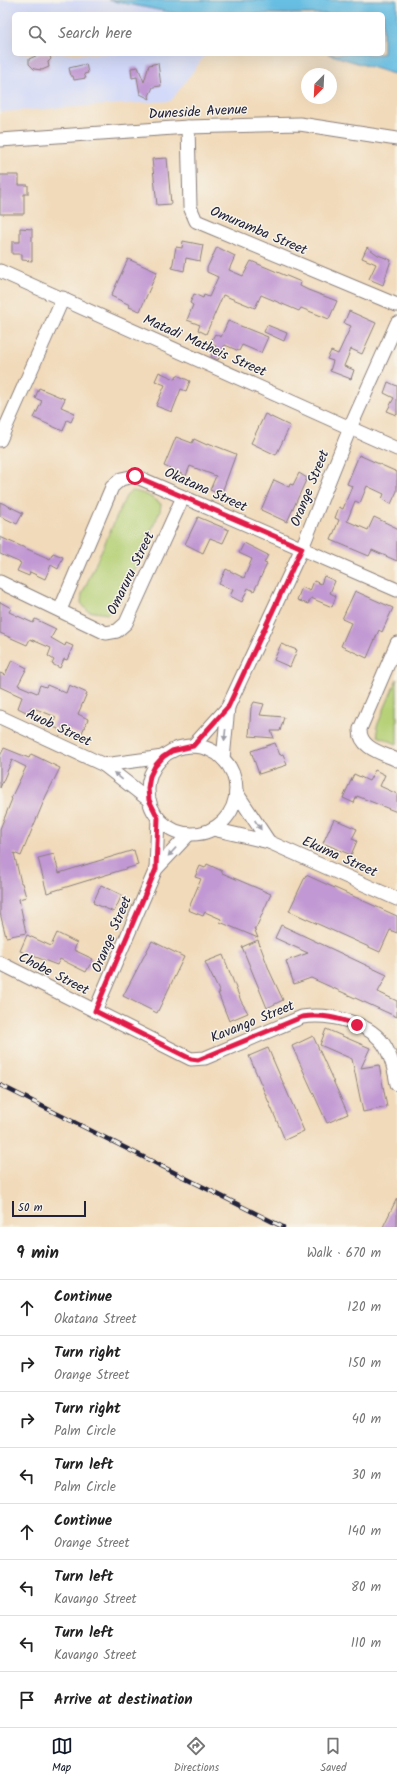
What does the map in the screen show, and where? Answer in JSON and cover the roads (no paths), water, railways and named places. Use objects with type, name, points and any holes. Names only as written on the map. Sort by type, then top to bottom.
[{"type":"street","name":"Duneside Avenue","points":[[0,140],[188,126],[300,124],[397,139]]},
{"type":"street","name":"Omuramba Street","points":[[188,126],[190,207],[192,215],[196,220],[397,304]]},
{"type":"street","name":"Matadi Matheis Street","points":[[0,271],[397,449]]},
{"type":"street","points":[[0,440],[63,298]]},
{"type":"street","name":"Orange Street","points":[[193,746],[228,707],[302,548],[350,428],[397,323]]},
{"type":"street","name":"Okatana Street","points":[[60,610],[112,487],[121,479],[135,476],[397,590]]},
{"type":"street","name":"Omaruru Street","points":[[0,582],[106,633],[117,631],[126,623],[183,497]]},
{"type":"street","points":[[397,643],[360,728],[360,735],[362,740],[367,745],[397,760]]},
{"type":"street","name":"Orange Street","points":[[223,759],[228,707]]},
{"type":"street","name":"Auob Street","points":[[0,717],[104,765],[149,800]]},
{"type":"street","points":[[193,746],[214,752],[223,759],[235,780],[236,792],[233,807],[225,820],[213,829],[201,833],[189,834],[172,829],[158,818],[149,800],[148,788],[150,776],[155,766],[163,757],[172,751],[193,746]]},
{"type":"street","points":[[104,765],[163,757]]},
{"type":"street","points":[[236,792],[269,842]]},
{"type":"street","name":"Orange Street","points":[[156,869],[158,818]]},
{"type":"street","name":"Ekuma Street","points":[[213,829],[269,842],[397,899]]},
{"type":"street","name":"Orange Street","points":[[95,1011],[156,869],[189,834]]},
{"type":"street","name":"Chobe Street","points":[[0,963],[95,1011]]},
{"type":"street","name":"Kavango Street","points":[[95,1011],[191,1059],[198,1060],[302,1017],[316,1015],[328,1016],[357,1025],[370,1032],[379,1040],[386,1047],[397,1084]]},
{"type":"water","points":[[108,0],[397,0],[397,75],[335,56],[385,56],[385,12],[168,12]]},
{"type":"railway","points":[[0,1085],[283,1227]]}]
